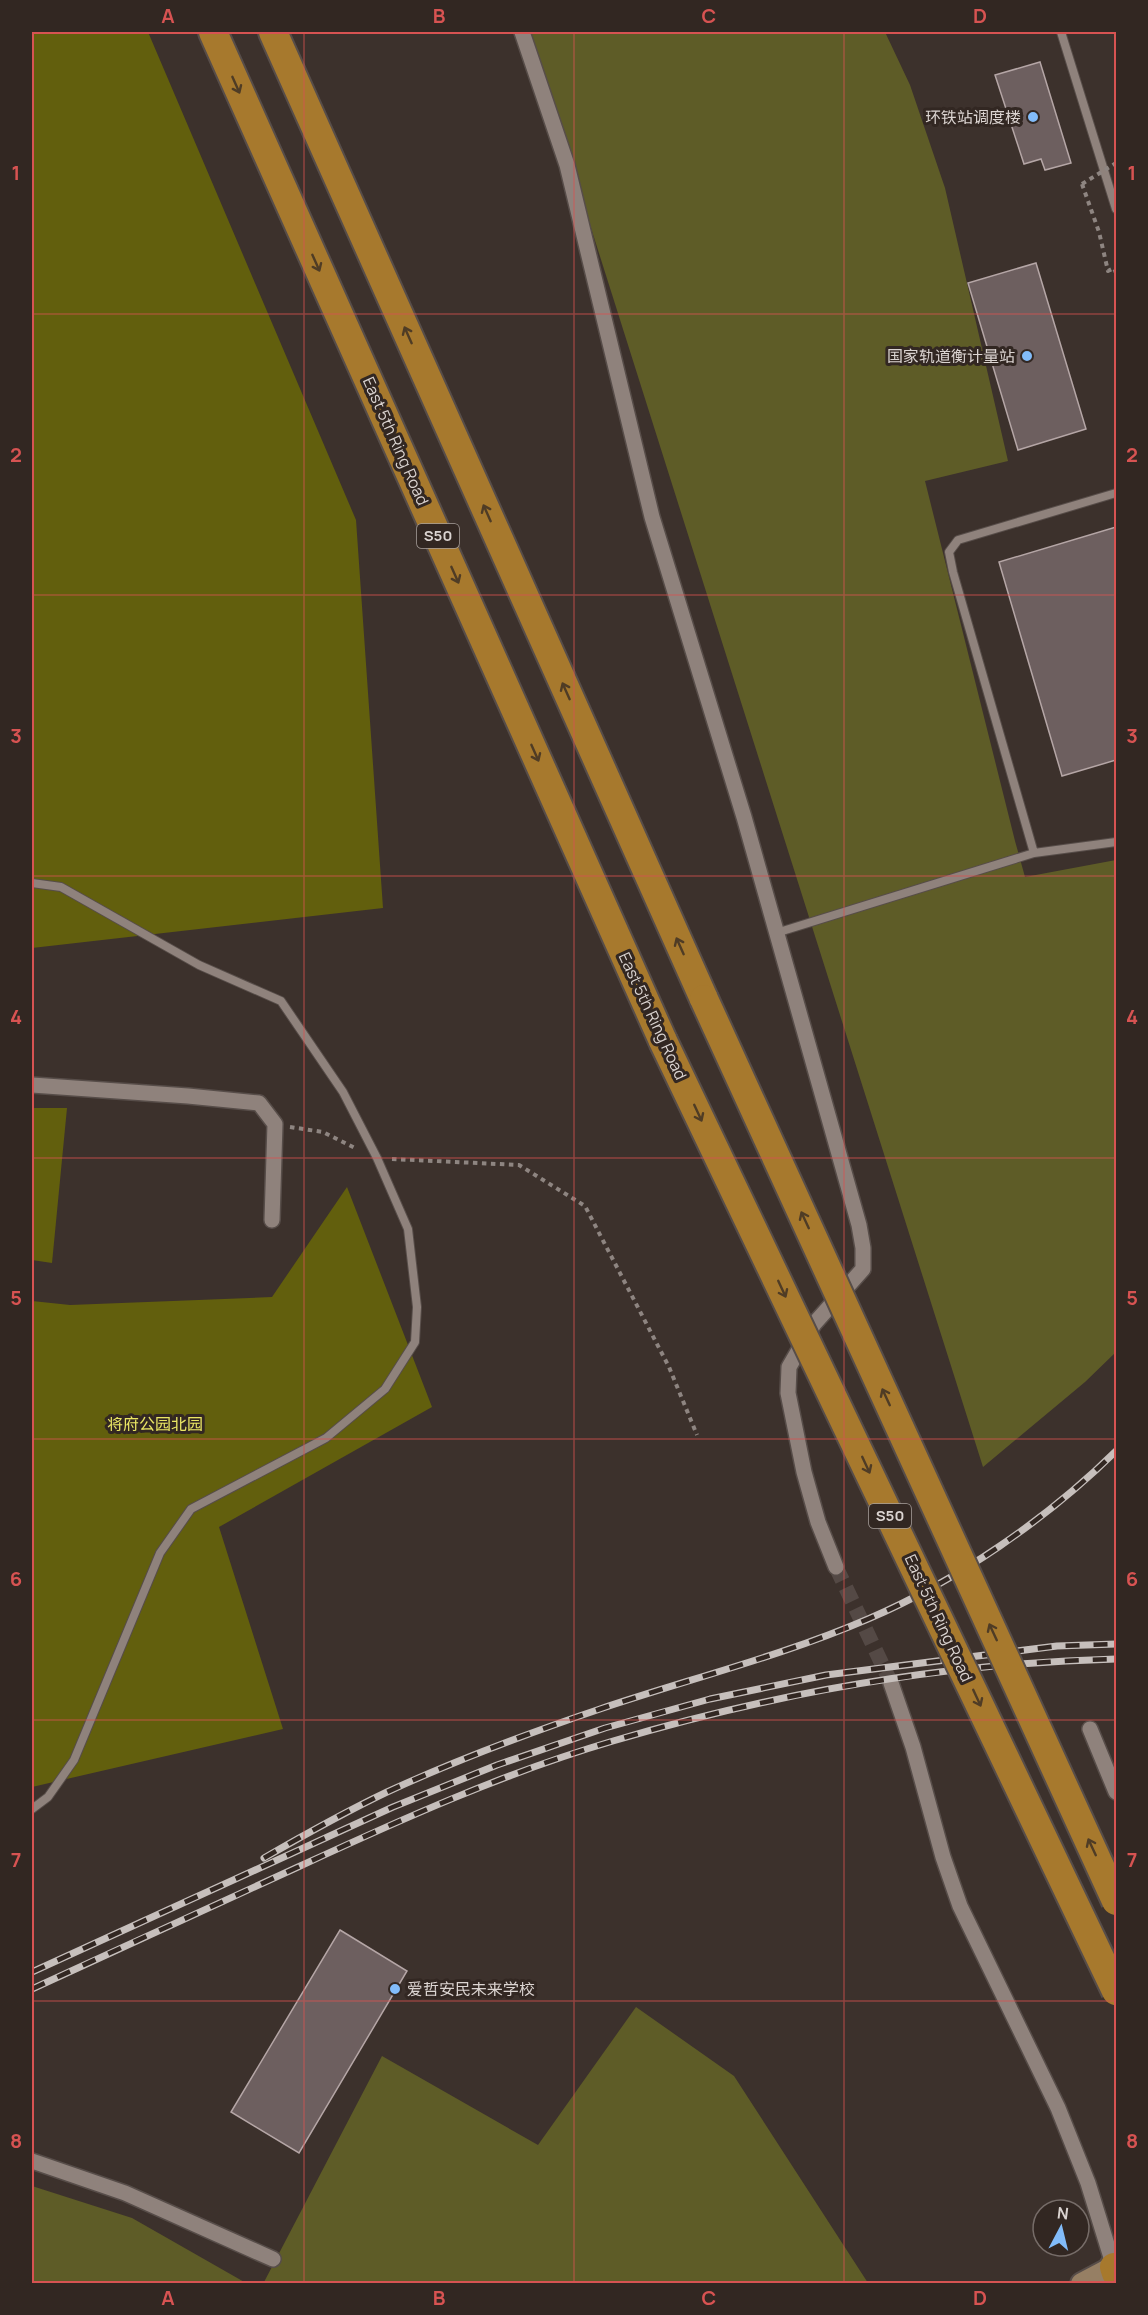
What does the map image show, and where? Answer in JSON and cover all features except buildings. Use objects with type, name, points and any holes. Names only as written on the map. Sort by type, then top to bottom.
[{"type":"highway","name":"East 5th Ring Road","points":[[213,32],[663,1041],[1116,1991]]},
{"type":"highway","name":"S50","points":[[273,32],[704,999],[1116,1901]]},
{"type":"main road","points":[[1082,2283],[1116,2269]]},
{"type":"street","points":[[522,32],[567,165],[652,517],[744,817],[850,1192],[863,1248],[862,1269],[814,1324],[789,1367],[788,1393],[804,1473],[818,1522],[836,1567]]},
{"type":"street","points":[[32,1085],[258,1103],[275,1124],[273,1220]]},
{"type":"street","points":[[891,1683],[913,1747],[943,1857],[960,1906],[1058,2108],[1088,2183],[1116,2269]]},
{"type":"street","points":[[1090,1729],[1116,1792]]},
{"type":"street","points":[[32,2161],[125,2193],[273,2259]]},
{"type":"lane","points":[[1061,32],[1116,209]]},
{"type":"lane","points":[[1034,853],[948,552],[958,540],[1116,493]]},
{"type":"lane","points":[[776,933],[1034,853],[1116,842]]},
{"type":"lane","points":[[32,883],[61,887],[199,965],[281,1001],[343,1092],[377,1158],[408,1228],[417,1307],[415,1342],[385,1389],[326,1438],[191,1509],[160,1553],[74,1760],[48,1797],[32,1809]]},
{"type":"path","points":[[1116,163],[1082,184],[1099,232],[1108,271],[1114,268],[1116,273]]},
{"type":"path","points":[[275,1124],[323,1132],[377,1158],[519,1165],[585,1206],[669,1367],[697,1435]]},
{"type":"shaded area","points":[[529,32],[885,32],[910,85],[945,188],[1008,461],[925,481],[1015,841],[1025,877],[1116,860],[1116,1352],[1085,1382],[983,1467]]},
{"type":"shaded area","points":[[636,2007],[734,2076],[868,2283],[263,2284],[382,2056],[538,2145]]},
{"type":"shaded area","points":[[32,2186],[132,2218],[246,2283],[32,2283]]},
{"type":"green space","points":[[32,32],[148,32],[356,520],[383,908],[32,948]]},
{"type":"green space","points":[[32,1108],[67,1108],[52,1263],[32,1260]]},
{"type":"green space","name":"将府公园北园","points":[[347,1187],[432,1407],[219,1527],[283,1729],[32,1787],[32,1301],[70,1305],[272,1297]]},
{"type":"tunnel","points":[[836,1567],[891,1683]]},
{"type":"railway","points":[[264,1858],[371,1800],[465,1758],[600,1709],[802,1644],[901,1604],[967,1567],[1031,1524],[1061,1501],[1116,1451]]},
{"type":"railway","points":[[32,1972],[393,1807],[497,1765],[605,1728],[710,1699],[826,1675],[1057,1646],[1116,1644]]},
{"type":"railway","points":[[32,1989],[414,1815],[532,1768],[613,1741],[736,1708],[862,1684],[989,1667],[1116,1659]]},
{"type":"place","name":"环铁站调度楼","points":[[1033,117]]},
{"type":"place","name":"国家轨道衡计量站","points":[[1027,356]]},
{"type":"place","name":"爱哲安民未来学校","points":[[395,1989]]}]
